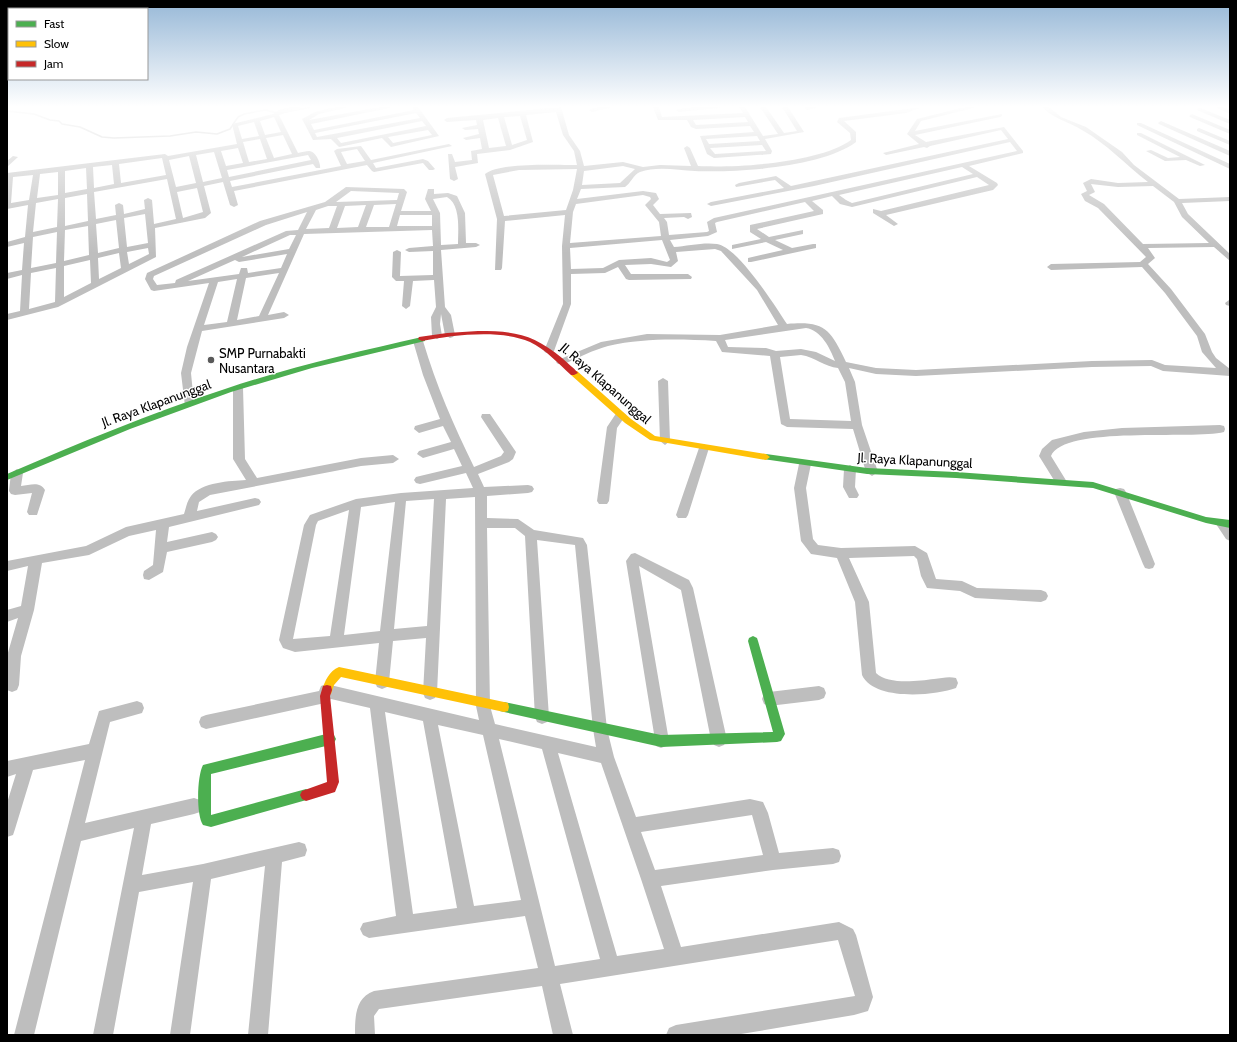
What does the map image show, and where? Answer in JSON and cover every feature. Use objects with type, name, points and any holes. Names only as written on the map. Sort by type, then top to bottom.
[{"type":"street","points":[[170,176],[143,170],[115,162],[8,176],[7,207],[118,186],[143,170],[165,156],[167,158],[182,156]]},
{"type":"street","points":[[150,227],[202,216],[207,213],[201,184],[192,156]]},
{"type":"street","points":[[219,156],[234,205]]},
{"type":"street","points":[[244,156],[247,165]]},
{"type":"street","points":[[270,156],[271,160]]},
{"type":"street","points":[[223,169],[293,156]]},
{"type":"street","points":[[311,156],[316,161],[321,172]]},
{"type":"street","points":[[339,156],[345,167]]},
{"type":"street","points":[[364,156],[374,170],[404,169],[425,162],[430,156]]},
{"type":"street","points":[[229,190],[397,156]]},
{"type":"street","points":[[450,156],[454,180]]},
{"type":"street","points":[[451,165],[476,162],[474,156]]},
{"type":"street","points":[[549,351],[567,304],[566,246],[568,212],[578,187],[581,168],[578,156]]},
{"type":"street","points":[[690,156],[696,169]]},
{"type":"street","points":[[498,268],[501,219],[489,174],[490,173],[516,169],[581,168],[623,164],[644,169],[714,169],[784,162],[822,156]]},
{"type":"street","points":[[711,204],[814,184],[938,156]]},
{"type":"street","points":[[880,214],[990,188],[994,185],[979,175],[942,156]]},
{"type":"street","points":[[566,246],[708,234],[714,232],[711,222],[714,220],[1011,156]]},
{"type":"street","points":[[1122,156],[1132,166],[1177,201],[1186,215],[1230,259]]},
{"type":"street","points":[[1158,156],[1167,160],[1187,158]]},
{"type":"street","points":[[1182,156],[1207,167],[1230,156]]},
{"type":"street","points":[[1207,156],[1230,166]]},
{"type":"street","points":[[7,165],[15,157]]},
{"type":"street","points":[[167,158],[180,220]]},
{"type":"street","points":[[1219,161],[1230,160]]},
{"type":"street","points":[[174,190],[316,161]]},
{"type":"street","points":[[115,162],[118,186]]},
{"type":"street","points":[[425,162],[431,169]]},
{"type":"street","points":[[89,166],[92,257],[95,285]]},
{"type":"street","points":[[59,303],[62,169]]},
{"type":"street","points":[[578,187],[622,185],[631,174],[644,169]]},
{"type":"street","points":[[24,313],[32,202],[37,172]]},
{"type":"street","points":[[814,184],[847,205],[979,175]]},
{"type":"street","points":[[739,185],[776,178],[789,188]]},
{"type":"street","points":[[1144,264],[1144,261],[1151,258],[1141,246],[1101,206],[1085,197],[1085,194],[1091,192],[1087,182],[1093,181],[1118,185],[1156,184]]},
{"type":"street","points":[[283,270],[214,281],[154,288],[149,279],[150,275],[263,223],[328,204],[349,189],[399,190],[403,192],[392,229]]},
{"type":"street","points":[[567,272],[605,270],[619,263],[651,261],[668,265],[674,261],[665,237],[663,222],[649,205],[655,197],[649,193],[573,202]]},
{"type":"street","points":[[450,335],[446,315],[441,307],[438,277],[436,213],[429,202],[431,194],[448,195],[454,198],[461,213],[462,246]]},
{"type":"street","points":[[1177,201],[1211,201],[1230,199]]},
{"type":"street","points":[[7,317],[50,307],[153,255],[148,200]]},
{"type":"street","points":[[791,251],[768,240],[753,230],[753,227],[820,212],[807,200]]},
{"type":"street","points":[[328,204],[400,202]]},
{"type":"street","points":[[864,202],[894,224]]},
{"type":"street","points":[[361,230],[371,203]]},
{"type":"street","points":[[332,230],[342,204]]},
{"type":"street","points":[[119,205],[125,270]]},
{"type":"street","points":[[266,306],[300,232],[313,209]]},
{"type":"street","points":[[7,245],[29,237],[61,229],[149,211]]},
{"type":"street","points":[[501,219],[568,212]]},
{"type":"street","points":[[397,213],[436,213]]},
{"type":"street","points":[[658,216],[686,214],[688,217]]},
{"type":"street","points":[[168,287],[276,238],[300,232],[437,228]]},
{"type":"street","points":[[735,247],[800,232]]},
{"type":"street","points":[[1141,246],[1214,244]]},
{"type":"street","points":[[7,276],[151,245]]},
{"type":"street","points":[[409,250],[476,245]]},
{"type":"street","points":[[671,250],[716,246],[724,249],[760,289],[784,327]]},
{"type":"street","points":[[751,260],[813,246]]},
{"type":"street","points":[[226,262],[292,251]]},
{"type":"street","points":[[397,252],[396,277],[399,279],[438,277]]},
{"type":"street","points":[[231,324],[246,259]]},
{"type":"street","points":[[619,263],[628,277],[688,277]]},
{"type":"street","points":[[1051,268],[1144,264]]},
{"type":"street","points":[[1144,264],[1168,291],[1198,330],[1213,360],[1228,374]]},
{"type":"street","points":[[263,318],[272,272]]},
{"type":"street","points":[[406,306],[409,279]]},
{"type":"street","points":[[189,404],[186,372],[214,281]]},
{"type":"street","points":[[437,336],[435,317],[437,311],[441,307]]},
{"type":"street","points":[[198,329],[284,315]]},
{"type":"street","points":[[561,362],[604,344],[647,337],[668,336],[720,338],[784,327],[806,325],[819,328],[842,364],[852,390],[857,425],[872,472]]},
{"type":"street","name":"Jl. Raya Klapanunggal","points":[[12,475],[90,442],[189,404],[305,368],[437,336],[503,334],[531,340],[549,351],[621,415],[653,438],[665,442],[805,464],[872,472],[1093,485],[1120,492],[1174,511],[1226,524]]},
{"type":"street","points":[[720,338],[725,350],[766,351],[775,354],[792,352],[807,353],[813,354],[832,364],[842,364],[869,370],[916,373],[1082,364],[1152,363],[1163,368],[1228,374]]},
{"type":"street","points":[[418,340],[428,375],[446,421],[482,492],[485,716],[531,907],[550,976],[563,1035]]},
{"type":"street","points":[[775,354],[785,421],[792,423],[857,425]]},
{"type":"street","points":[[663,381],[665,442]]},
{"type":"street","points":[[238,388],[239,459],[251,475],[253,483]]},
{"type":"street","points":[[603,501],[612,427],[621,415]]},
{"type":"street","points":[[420,480],[470,470],[505,459],[509,456],[510,452],[486,417]]},
{"type":"street","points":[[419,429],[446,421]]},
{"type":"street","points":[[1061,482],[1045,456],[1046,452],[1056,443],[1084,436],[1122,432],[1220,428]]},
{"type":"street","points":[[423,454],[457,444]]},
{"type":"street","points":[[682,515],[704,448]]},
{"type":"street","points":[[189,517],[194,500],[199,495],[208,491],[362,462],[393,460]]},
{"type":"street","points":[[805,464],[800,488],[807,541],[815,550],[841,553],[920,552],[923,556],[927,577],[932,584],[962,586],[975,593],[1041,596]]},
{"type":"street","points":[[850,469],[849,487],[853,495]]},
{"type":"street","points":[[12,475],[15,491],[37,488],[38,490],[33,512]]},
{"type":"street","points":[[434,631],[295,646],[288,644],[286,640],[310,525],[314,518],[356,503],[401,497],[528,489]]},
{"type":"street","points":[[1120,492],[1149,564]]},
{"type":"street","points":[[430,693],[440,494]]},
{"type":"street","points":[[382,682],[401,497]]},
{"type":"street","points":[[7,566],[36,559],[89,550],[126,532],[255,502]]},
{"type":"street","points":[[336,641],[356,503]]},
{"type":"street","points":[[482,523],[518,524],[532,534],[543,537],[579,541],[581,545],[600,729],[606,757],[650,880],[675,956]]},
{"type":"street","points":[[149,575],[159,568],[163,524]]},
{"type":"street","points":[[1226,524],[1230,536]]},
{"type":"street","points":[[532,534],[542,717]]},
{"type":"street","points":[[160,549],[212,537]]},
{"type":"street","points":[[841,553],[862,602],[868,669],[873,680],[880,684],[932,687],[951,683]]},
{"type":"street","points":[[661,741],[632,561],[636,558],[684,584],[687,588],[719,740]]},
{"type":"street","points":[[12,685],[14,656],[27,610],[36,559]]},
{"type":"street","points":[[7,616],[27,610]]},
{"type":"street","points":[[206,722],[326,694],[428,715],[542,717],[661,741],[777,737],[779,734],[753,641]]},
{"type":"street","points":[[330,739],[208,770],[205,773],[205,818],[207,822],[329,790],[334,782],[326,694],[330,682],[339,672],[430,693],[548,744],[606,757]]},
{"type":"street","points":[[769,699],[819,693]]},
{"type":"street","points":[[377,704],[406,924]]},
{"type":"street","points":[[24,1035],[104,716],[137,708]]},
{"type":"street","points":[[428,715],[467,916]]},
{"type":"street","points":[[548,744],[611,966]]},
{"type":"street","points":[[7,769],[95,750]]},
{"type":"street","points":[[7,829],[27,764]]},
{"type":"street","points":[[74,834],[194,806]]},
{"type":"street","points":[[631,826],[750,807],[757,808],[760,813],[773,862]]},
{"type":"street","points":[[103,1035],[144,818]]},
{"type":"street","points":[[132,885],[203,872],[299,850]]},
{"type":"street","points":[[258,1035],[274,856]]},
{"type":"street","points":[[650,880],[773,862],[833,856]]},
{"type":"street","points":[[180,1035],[203,872]]},
{"type":"street","points":[[369,929],[531,907]]},
{"type":"street","points":[[365,1035],[365,1012],[367,1006],[374,1000],[550,976],[839,931],[847,936],[864,997],[860,1004],[676,1035]]},
{"type":"traffic: fast","points":[[7,477],[127,427],[255,382],[310,366],[422,339]]},
{"type":"traffic: fast","points":[[766,457],[867,471],[956,475],[1093,485],[1206,520],[1230,524]]},
{"type":"traffic: fast","points":[[504,707],[661,741],[777,737],[779,734],[753,641]]},
{"type":"traffic: fast","points":[[306,795],[211,821],[207,821],[205,818],[205,773],[207,769],[330,739]]},
{"type":"traffic: slow","points":[[574,373],[628,421],[653,438],[766,457]]},
{"type":"traffic: slow","points":[[327,690],[330,682],[339,672],[504,707]]},
{"type":"traffic: jam","points":[[422,339],[447,335],[478,333],[509,334],[533,341],[544,348],[574,373]]},
{"type":"traffic: jam","points":[[306,795],[331,788],[333,782],[325,696],[327,690]]},
{"type":"place","name":"SMP Purnabakti Nusantara","points":[[211,360]]}]
